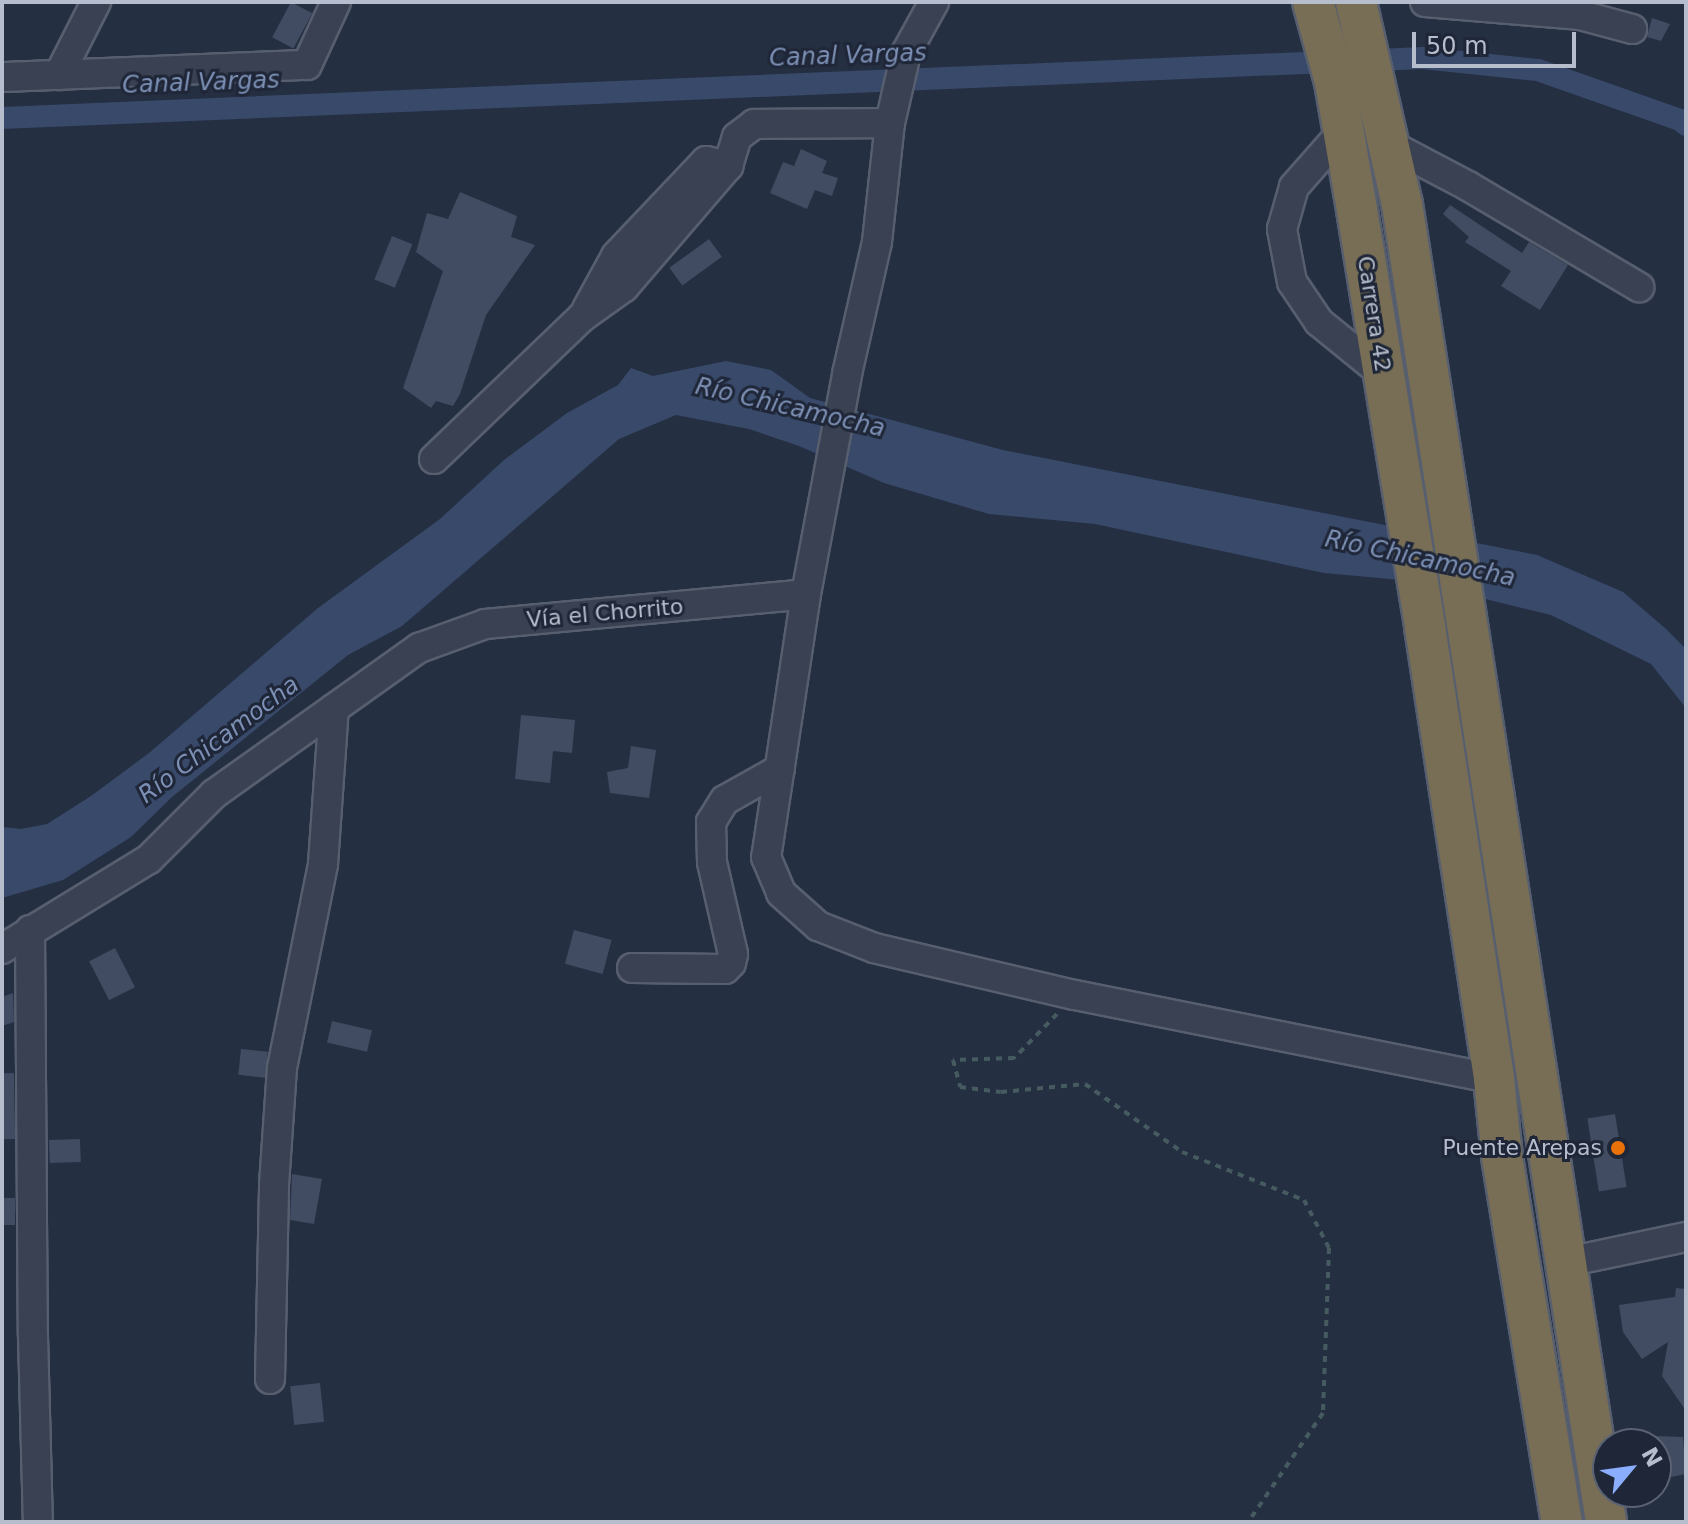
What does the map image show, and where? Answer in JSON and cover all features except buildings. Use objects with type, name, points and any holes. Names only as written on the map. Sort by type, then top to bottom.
[{"type":"highway","name":"Carrera 42","points":[[1316,13],[1335,82],[1344,130],[1425,627],[1494,1079],[1505,1172],[1562,1522]]},
{"type":"highway","name":"Carrera 42","points":[[1360,13],[1390,145],[1448,495],[1606,1522]]},
{"type":"street","points":[[59,75],[96,2]]},
{"type":"street","points":[[2,77],[307,65],[336,2]]},
{"type":"street","points":[[934,2],[906,53],[893,110],[877,242],[847,374],[806,594],[766,857],[781,893],[818,926],[874,948],[1075,995],[1494,1079]]},
{"type":"street","points":[[1425,2],[1580,15],[1632,29]]},
{"type":"street","points":[[434,459],[582,317],[616,256],[706,161],[728,166],[737,137],[754,124],[893,110]]},
{"type":"street","points":[[1344,130],[1294,187],[1282,229],[1292,282],[1319,322],[1383,374]]},
{"type":"street","points":[[1390,145],[1468,186],[1639,287]]},
{"type":"street","name":"Vía el Chorrito","points":[[2,949],[149,859],[214,794],[419,648],[485,624],[806,594]]},
{"type":"street","points":[[270,1379],[274,1185],[282,1068],[323,864],[334,708]]},
{"type":"street","points":[[632,968],[725,969],[731,963],[733,954],[712,862],[711,822],[725,800],[780,769]]},
{"type":"street","points":[[30,930],[33,1336],[38,1522]]},
{"type":"street","points":[[1567,1262],[1686,1237]]},
{"type":"path","points":[[1075,995],[1014,1058],[953,1060],[960,1087],[1001,1092],[1085,1084],[1182,1152],[1304,1200],[1329,1248],[1323,1413],[1248,1522]]},
{"type":"water","name":"Río Chicamocha","points":[[726,361],[771,370],[810,398],[1003,450],[1537,555],[1623,592],[1686,649],[1686,708],[1651,664],[1551,615],[1412,581],[1324,573],[1095,524],[989,514],[884,483],[799,446],[749,429],[676,415],[619,439],[402,626],[348,655],[172,797],[131,837],[63,880],[2,898],[2,827],[21,829],[47,824],[91,796],[149,753],[318,608],[440,519],[504,460],[567,413],[618,385],[631,368],[653,376]]},
{"type":"waterway","name":"Canal Vargas","points":[[2,118],[1423,58],[1538,70],[1680,120],[1686,125]]},
{"type":"place","name":"Puente Arepas","points":[[1618,1148]]}]
